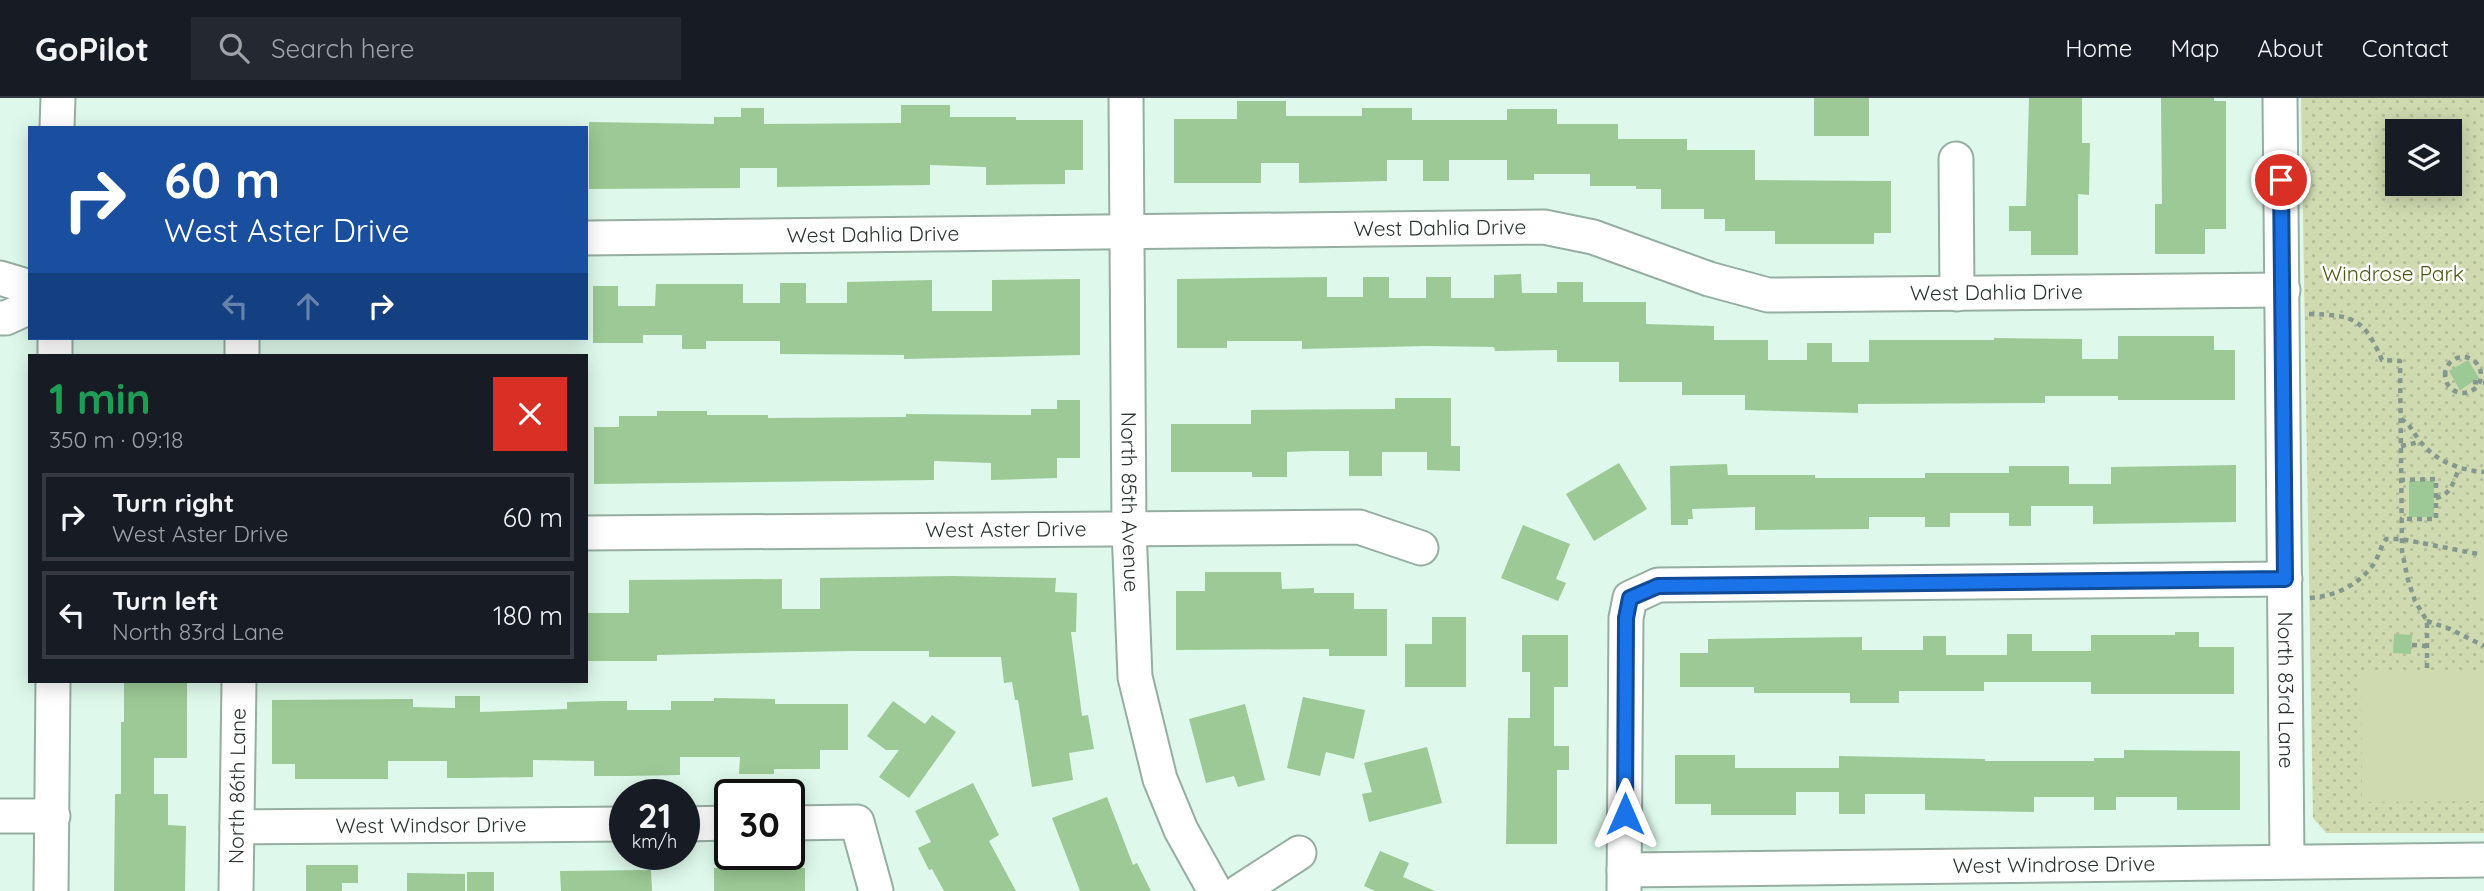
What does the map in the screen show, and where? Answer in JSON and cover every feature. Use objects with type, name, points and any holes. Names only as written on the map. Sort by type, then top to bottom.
[{"type":"street","points":[[58,98],[58,126]]},
{"type":"street","name":"North 85th Avenue","points":[[1126,98],[1129,528],[1135,677],[1160,779],[1181,830],[1215,891]]},
{"type":"street","name":"North 83rd Lane","points":[[2280,98],[2287,861]]},
{"type":"street","points":[[1956,159],[1957,294]]},
{"type":"street","name":"West Dahlia Drive","points":[[588,238],[1545,227],[1593,237],[1709,279],[1768,295],[1957,294],[2283,302]]},
{"type":"street","points":[[0,278],[28,286]]},
{"type":"street","points":[[0,318],[28,308]]},
{"type":"street","name":"West Aster Drive","points":[[588,533],[1359,527],[1421,548]]},
{"type":"street","points":[[1624,880],[1626,618],[1630,598],[1658,586],[2285,589]]},
{"type":"street","points":[[51,891],[53,683]]},
{"type":"street","name":"North 86th Lane","points":[[236,891],[239,683]]},
{"type":"street","points":[[0,816],[53,816]]},
{"type":"street","points":[[805,823],[857,822],[876,891]]},
{"type":"street","name":"West Windsor Drive","points":[[237,827],[609,824]]},
{"type":"street","points":[[1240,891],[1299,853]]},
{"type":"street","name":"West Windrose Drive","points":[[1624,880],[2287,861],[2484,860]]},
{"type":"path","points":[[2283,302],[2340,315],[2358,322],[2373,339],[2382,360],[2400,361],[2401,538],[2408,580],[2415,601],[2427,621],[2427,670]]},
{"type":"path","points":[[2458,358],[2474,360],[2479,366],[2482,382],[2468,393],[2453,390],[2447,384],[2446,369],[2458,358]]},
{"type":"path","points":[[2473,382],[2482,382]]},
{"type":"path","points":[[2401,419],[2408,422],[2420,442],[2440,459],[2459,468],[2484,472]]},
{"type":"path","points":[[2401,446],[2420,442]]},
{"type":"path","points":[[2436,498],[2443,497],[2451,489],[2459,468]]},
{"type":"path","points":[[2400,480],[2436,479],[2436,519],[2400,519]]},
{"type":"path","points":[[2285,589],[2321,597],[2343,591],[2362,578],[2375,562],[2386,539],[2401,538],[2478,554]]},
{"type":"path","points":[[2427,621],[2462,634],[2484,646]]},
{"type":"path","points":[[2412,645],[2426,646]]},
{"type":"green space","name":"Windrose Park","points":[[2301,98],[2484,98],[2484,833],[2326,833],[2313,818]]},
{"type":"green space","points":[[2478,548],[2484,548],[2484,611],[2477,611]]},
{"type":"green space","points":[[2484,670],[2484,801],[2362,802],[2361,671]]},
{"type":"building","points":[[1814,98],[1869,98],[1869,136],[1814,136]]},
{"type":"building","points":[[2029,98],[2082,98],[2082,143],[2090,143],[2089,195],[2078,194],[2078,255],[2031,255],[2031,231],[2009,231],[2009,206],[2026,206]]},
{"type":"building","points":[[2161,98],[2214,98],[2214,101],[2226,101],[2226,229],[2205,229],[2205,254],[2155,254],[2155,204],[2162,204]]},
{"type":"building","points":[[1237,101],[1286,101],[1286,116],[1362,116],[1362,108],[1412,108],[1412,120],[1507,120],[1507,109],[1557,109],[1557,124],[1618,124],[1618,139],[1687,139],[1687,150],[1755,150],[1755,180],[1891,181],[1891,233],[1874,233],[1874,244],[1775,244],[1775,231],[1725,231],[1725,219],[1704,219],[1704,209],[1661,209],[1661,189],[1590,186],[1590,174],[1534,174],[1534,180],[1507,180],[1507,160],[1449,160],[1449,181],[1423,181],[1423,160],[1387,160],[1387,181],[1299,183],[1299,163],[1261,163],[1261,183],[1174,183],[1174,119],[1237,119]]},
{"type":"building","points":[[901,105],[950,105],[950,117],[1083,120],[1083,170],[1065,170],[1065,184],[986,185],[986,167],[930,165],[930,185],[777,187],[777,168],[740,168],[740,188],[589,189],[589,122],[714,124],[714,117],[741,117],[741,108],[764,108],[764,124],[901,123]]},
{"type":"building","points":[[1521,274],[1522,293],[1557,293],[1557,282],[1583,282],[1583,302],[1646,302],[1646,324],[1714,326],[1714,340],[1768,340],[1768,360],[1807,360],[1807,343],[1832,343],[1832,362],[1869,362],[1869,340],[1994,338],[2082,339],[2082,359],[2118,359],[2118,336],[2214,336],[2214,350],[2235,350],[2235,400],[2118,400],[2118,396],[2045,396],[2045,403],[1858,404],[1858,413],[1745,410],[1745,395],[1682,395],[1682,382],[1619,382],[1619,362],[1557,362],[1557,350],[1495,351],[1494,347],[1426,346],[1302,349],[1302,341],[1227,341],[1227,348],[1177,348],[1177,279],[1327,277],[1327,297],[1363,297],[1363,277],[1389,277],[1389,298],[1426,298],[1426,277],[1451,277],[1451,298],[1494,298],[1494,275]]},
{"type":"building","points":[[1080,279],[1080,355],[904,359],[904,355],[780,354],[780,341],[706,341],[706,349],[682,349],[682,335],[643,335],[643,343],[593,343],[593,286],[618,286],[618,306],[655,306],[656,284],[743,284],[743,303],[780,303],[780,283],[806,283],[806,303],[847,303],[847,282],[932,280],[932,311],[992,311],[992,280]]},
{"type":"building","points":[[2468,360],[2479,378],[2460,390],[2449,371]]},
{"type":"building","points":[[1395,398],[1451,398],[1451,446],[1460,446],[1460,471],[1427,470],[1427,452],[1382,452],[1382,476],[1349,476],[1349,451],[1313,451],[1287,452],[1287,477],[1252,477],[1252,472],[1171,472],[1171,424],[1251,424],[1251,410],[1395,409]]},
{"type":"building","points":[[1057,400],[1080,400],[1080,458],[1057,458],[1057,478],[991,480],[991,463],[934,461],[934,480],[594,484],[594,427],[619,427],[619,416],[657,416],[657,411],[707,411],[707,415],[768,415],[768,418],[906,417],[906,414],[1031,415],[1031,409],[1057,409]]},
{"type":"building","points":[[1619,463],[1647,509],[1594,541],[1566,494]]},
{"type":"building","points":[[1727,464],[1728,475],[1815,475],[1815,478],[1925,478],[1925,473],[2009,473],[2009,466],[2069,466],[2069,484],[2111,484],[2111,467],[2236,465],[2236,522],[2093,524],[2093,506],[2031,506],[2031,526],[2009,526],[2009,513],[1950,513],[1950,527],[1925,527],[1925,517],[1869,517],[1869,529],[1755,530],[1755,507],[1692,509],[1693,519],[1688,519],[1688,525],[1671,525],[1670,466]]},
{"type":"building","points":[[2409,481],[2434,481],[2434,517],[2409,517]]},
{"type":"building","points":[[1523,525],[1570,544],[1556,579],[1566,583],[1558,601],[1501,578]]},
{"type":"building","points":[[1205,572],[1281,572],[1282,589],[1314,588],[1314,593],[1354,593],[1354,609],[1387,609],[1387,656],[1329,656],[1329,649],[1176,650],[1176,591],[1205,591]]},
{"type":"building","points":[[820,578],[1056,578],[1055,592],[1077,593],[1076,632],[1071,632],[1082,716],[1088,715],[1094,749],[1069,753],[1073,780],[1032,787],[1018,700],[1015,700],[1012,682],[1004,683],[1001,657],[929,657],[929,651],[851,651],[657,655],[657,661],[588,661],[588,613],[629,613],[629,580],[782,579],[782,609],[820,609]]},
{"type":"building","points":[[1432,617],[1466,617],[1466,687],[1405,687],[1405,644],[1432,644]]},
{"type":"building","points":[[2175,632],[2199,632],[2199,647],[2234,647],[2234,694],[2091,694],[2091,682],[1984,682],[1984,691],[1899,691],[1899,703],[1850,703],[1850,693],[1754,693],[1754,687],[1680,687],[1680,653],[1708,653],[1708,639],[1862,637],[1862,650],[1923,650],[1923,636],[1946,636],[1946,655],[2007,655],[2007,634],[2032,634],[2032,651],[2091,651],[2091,635],[2175,635]]},
{"type":"building","points":[[2394,634],[2412,635],[2411,654],[2393,653]]},
{"type":"building","points":[[1522,635],[1568,635],[1568,687],[1554,687],[1554,746],[1569,746],[1569,770],[1557,770],[1557,844],[1506,844],[1508,718],[1530,718],[1530,672],[1522,672]]},
{"type":"building","points":[[124,683],[187,683],[187,758],[154,758],[154,794],[168,794],[168,825],[186,826],[185,891],[114,891],[115,794],[121,794],[121,722],[124,722]]},
{"type":"building","points":[[455,696],[480,696],[480,712],[567,709],[567,702],[604,701],[627,701],[627,710],[671,710],[671,701],[714,701],[714,698],[775,699],[775,704],[848,704],[848,750],[820,750],[820,769],[774,769],[774,774],[739,774],[740,757],[680,757],[680,775],[626,776],[594,776],[594,761],[533,760],[533,777],[447,778],[447,761],[388,761],[388,779],[295,779],[295,764],[272,764],[272,700],[413,699],[413,707],[455,708]]},
{"type":"building","points":[[1303,697],[1365,710],[1354,759],[1326,752],[1320,776],[1287,768]]},
{"type":"building","points":[[893,701],[925,724],[932,715],[956,732],[909,798],[879,777],[899,750],[886,750],[867,736]]},
{"type":"building","points":[[1245,704],[1265,780],[1238,787],[1234,776],[1206,783],[1189,719]]},
{"type":"building","points":[[1427,747],[1442,803],[1369,822],[1362,794],[1372,792],[1364,763]]},
{"type":"building","points":[[2124,750],[2240,751],[2240,810],[2177,810],[2177,797],[2116,797],[2116,810],[2094,810],[2094,797],[2034,797],[2034,812],[1925,810],[1925,794],[1865,794],[1865,814],[1839,814],[1839,792],[1796,792],[1796,815],[1711,815],[1711,804],[1675,804],[1675,755],[1735,755],[1735,768],[1839,768],[1839,756],[1985,761],[2094,761],[2094,758],[2124,758]]},
{"type":"building","points":[[973,783],[999,835],[989,841],[1016,891],[944,891],[918,848],[931,842],[915,811]]},
{"type":"building","points":[[1107,797],[1133,865],[1137,863],[1151,891],[1080,891],[1052,818]]},
{"type":"building","points":[[1380,851],[1409,863],[1403,877],[1435,891],[1375,891],[1364,886]]},
{"type":"building","points":[[306,865],[358,865],[358,883],[342,883],[342,891],[306,891]]},
{"type":"building","points":[[651,870],[652,891],[561,891],[560,871]]},
{"type":"building","points":[[714,870],[805,870],[805,891],[714,891]]},
{"type":"building","points":[[467,872],[494,872],[494,891],[467,891]]},
{"type":"building","points":[[407,873],[465,874],[465,891],[407,891]]},
{"type":"route","points":[[1625,814],[1626,618],[1630,598],[1658,586],[2285,579],[2281,180]]}]
